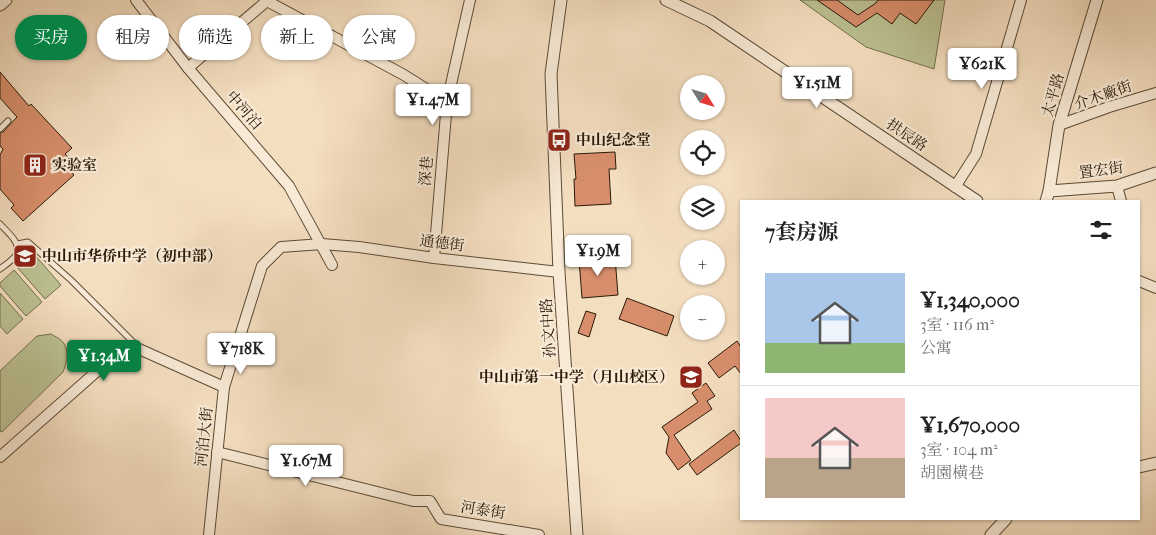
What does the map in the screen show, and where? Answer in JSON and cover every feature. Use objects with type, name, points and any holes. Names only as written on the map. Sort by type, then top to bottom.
[{"type":"street","points":[[0,5],[6,0]]},
{"type":"street","name":"中河泊","points":[[136,0],[188,68],[289,186],[332,265]]},
{"type":"street","points":[[188,68],[268,0],[404,75],[447,102]]},
{"type":"street","name":"深巷","points":[[434,258],[447,102],[470,0]]},
{"type":"street","name":"孙文中路","points":[[561,0],[551,74],[559,272],[577,535]]},
{"type":"street","name":"拱辰路","points":[[666,0],[710,22],[976,200]]},
{"type":"street","points":[[955,186],[976,154],[1021,0]]},
{"type":"street","name":"太平路","points":[[1047,196],[1059,126],[1097,0]]},
{"type":"street","name":"介木廠街","points":[[1059,126],[1109,107],[1156,93]]},
{"type":"street","name":"置宏街","points":[[1047,196],[1117,186],[1156,173]]},
{"type":"street","points":[[1117,186],[1121,200]]},
{"type":"street","name":"通德街","points":[[322,244],[559,272]]},
{"type":"street","name":"河泊大街","points":[[209,535],[224,387],[262,266],[281,247],[322,244]]},
{"type":"street","points":[[1140,281],[1156,288]]},
{"type":"street","points":[[0,457],[113,357],[139,349],[224,387]]},
{"type":"street","name":"河泰街","points":[[217,452],[413,501],[430,501],[441,519],[539,535]]},
{"type":"street","points":[[1140,467],[1156,464]]},
{"type":"street","points":[[991,535],[1005,520]]},
{"type":"lane","points":[[0,129],[8,121]]},
{"type":"lane","points":[[0,224],[17,244],[18,248],[16,255],[0,269]]},
{"type":"lane","points":[[17,244],[28,242],[71,280],[139,349]]},
{"type":"green space","points":[[800,0],[945,0],[934,69],[866,47]]},
{"type":"green space","points":[[33,253],[61,285],[45,299],[17,267]]},
{"type":"green space","points":[[14,270],[42,302],[26,316],[0,286],[0,283]]},
{"type":"green space","points":[[0,293],[23,319],[7,334],[0,326]]},
{"type":"green space","points":[[51,334],[65,344],[67,360],[63,372],[0,432],[0,371],[37,336]]},
{"type":"building","points":[[817,0],[837,0],[858,15],[878,0],[934,0],[916,24],[900,13],[892,24],[877,13],[856,27]]},
{"type":"building","name":"实验室","points":[[0,72],[29,106],[31,104],[72,148],[65,154],[73,162],[67,167],[74,175],[23,221],[11,208],[14,205],[0,189],[0,155],[3,149],[0,146],[0,133],[17,117],[0,98]]},
{"type":"building","points":[[615,152],[616,169],[609,169],[611,204],[575,206],[574,179],[576,179],[574,154]]},
{"type":"building","points":[[615,257],[618,295],[582,298],[579,260]]},
{"type":"building","points":[[627,298],[674,316],[667,336],[619,319]]},
{"type":"building","points":[[586,311],[596,314],[589,337],[578,333]]},
{"type":"building","points":[[737,341],[740,346],[740,373],[735,366],[719,378],[708,363]]},
{"type":"building","points":[[706,383],[715,396],[707,401],[712,409],[674,435],[691,460],[678,470],[666,453],[669,437],[662,427],[698,402],[692,393]]},
{"type":"building","points":[[734,430],[740,439],[740,444],[697,475],[689,464]]},
{"type":"place","name":"中山纪念堂","points":[[559,140]]},
{"type":"place","name":"实验室","points":[[35,165]]},
{"type":"place","name":"中山市华侨中学（初中部）","points":[[25,256]]},
{"type":"place","name":"中山市第一中学（月山校区）","points":[[691,377]]}]
